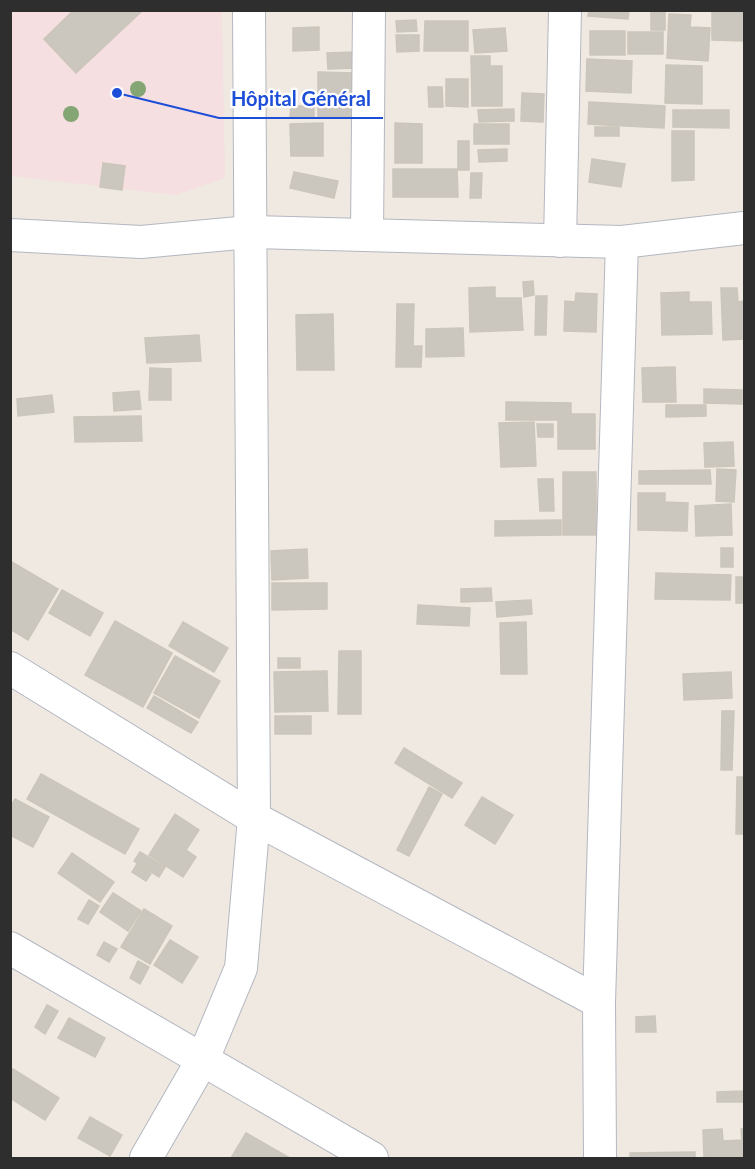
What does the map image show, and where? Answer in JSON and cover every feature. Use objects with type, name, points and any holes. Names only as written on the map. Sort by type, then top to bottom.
[{"type":"street","points":[[146,1158],[203,1059],[241,968],[254,818],[249,10]]},
{"type":"street","points":[[367,234],[369,10]]},
{"type":"street","points":[[560,241],[565,10]]},
{"type":"street","points":[[10,235],[141,242],[250,232],[622,242],[744,228]]},
{"type":"street","points":[[600,1158],[599,1002],[622,242]]},
{"type":"street","points":[[10,668],[254,818],[599,1002]]},
{"type":"street","points":[[10,948],[372,1158]]},
{"type":"shaded area","points":[[11,11],[222,11],[225,178],[176,195],[11,176]]},
{"type":"building","points":[[74,10],[143,10],[76,73],[44,39]]},
{"type":"building","points":[[589,10],[629,10],[628,19],[588,16]]},
{"type":"building","points":[[651,10],[665,10],[665,30],[651,30]]},
{"type":"building","points":[[712,10],[744,10],[744,41],[712,40]]},
{"type":"building","points":[[669,14],[691,15],[690,27],[710,28],[708,61],[667,58]]},
{"type":"building","points":[[416,20],[417,31],[397,32],[396,21]]},
{"type":"building","points":[[425,21],[468,21],[468,51],[424,51]]},
{"type":"building","points":[[319,27],[319,50],[293,51],[293,28]]},
{"type":"building","points":[[505,28],[507,51],[475,53],[473,30]]},
{"type":"building","points":[[590,31],[625,31],[625,55],[590,55]]},
{"type":"building","points":[[628,32],[663,32],[663,54],[628,54]]},
{"type":"building","points":[[396,35],[419,35],[419,51],[397,52]]},
{"type":"building","points":[[356,52],[357,68],[328,69],[327,53]]},
{"type":"building","points":[[471,56],[490,56],[490,66],[502,66],[502,106],[472,106]]},
{"type":"building","points":[[587,59],[632,61],[631,93],[586,91]]},
{"type":"building","points":[[666,65],[702,66],[702,104],[665,103]]},
{"type":"building","points":[[318,72],[352,73],[352,118],[318,118]]},
{"type":"building","points":[[446,79],[468,79],[468,107],[446,106]]},
{"type":"building","points":[[428,87],[442,87],[443,107],[429,107]]},
{"type":"building","points":[[522,93],[544,94],[543,122],[521,121]]},
{"type":"building","points":[[589,102],[665,106],[664,128],[588,124]]},
{"type":"building","points":[[291,106],[314,106],[314,117],[290,117]]},
{"type":"building","points":[[514,109],[514,121],[479,122],[478,110]]},
{"type":"building","points":[[673,110],[729,110],[729,128],[673,127]]},
{"type":"building","points":[[323,123],[323,156],[291,156],[290,124]]},
{"type":"building","points":[[395,123],[422,124],[422,163],[395,163]]},
{"type":"building","points":[[474,124],[509,124],[509,144],[474,144]]},
{"type":"building","points":[[595,127],[619,127],[619,136],[595,136]]},
{"type":"building","points":[[672,131],[694,131],[694,180],[672,181]]},
{"type":"building","points":[[458,141],[469,141],[469,170],[458,170]]},
{"type":"building","points":[[507,149],[507,161],[479,162],[478,150]]},
{"type":"building","points":[[592,159],[625,164],[621,187],[589,182]]},
{"type":"building","points":[[103,163],[125,166],[122,190],[100,187]]},
{"type":"building","points":[[393,169],[457,169],[458,197],[393,197]]},
{"type":"building","points":[[294,172],[338,181],[334,198],[290,188]]},
{"type":"building","points":[[471,173],[482,173],[481,198],[470,198]]},
{"type":"building","points":[[533,281],[534,295],[524,297],[523,282]]},
{"type":"building","points":[[495,287],[495,298],[521,298],[523,330],[470,332],[469,288]]},
{"type":"building","points":[[721,288],[737,288],[738,302],[744,301],[744,339],[723,340]]},
{"type":"building","points":[[689,292],[689,302],[711,302],[712,334],[662,335],[661,293]]},
{"type":"building","points":[[576,293],[597,294],[596,332],[564,331],[565,301],[575,302]]},
{"type":"building","points":[[536,296],[547,296],[546,335],[535,335]]},
{"type":"building","points":[[397,304],[414,304],[413,346],[422,346],[421,367],[396,367]]},
{"type":"building","points":[[333,314],[334,370],[297,370],[296,315]]},
{"type":"building","points":[[463,328],[464,356],[426,357],[426,329]]},
{"type":"building","points":[[199,335],[201,361],[147,363],[145,338]]},
{"type":"building","points":[[675,367],[676,402],[643,402],[642,368]]},
{"type":"building","points":[[150,368],[171,369],[171,400],[149,400]]},
{"type":"building","points":[[704,389],[742,390],[742,404],[704,403]]},
{"type":"building","points":[[139,391],[141,409],[114,411],[113,393]]},
{"type":"building","points":[[52,395],[54,412],[18,416],[17,399]]},
{"type":"building","points":[[506,402],[571,403],[571,414],[595,414],[595,449],[558,449],[558,420],[506,420]]},
{"type":"building","points":[[666,405],[706,405],[706,416],[666,417]]},
{"type":"building","points":[[141,416],[142,441],[75,442],[74,417]]},
{"type":"building","points":[[534,422],[536,466],[501,467],[499,423]]},
{"type":"building","points":[[537,424],[553,424],[553,437],[538,437]]},
{"type":"building","points":[[733,442],[734,466],[705,467],[704,443]]},
{"type":"building","points":[[717,469],[736,470],[734,502],[716,501]]},
{"type":"building","points":[[710,470],[711,484],[639,484],[639,471]]},
{"type":"building","points":[[563,472],[596,472],[596,535],[563,535]]},
{"type":"building","points":[[538,479],[553,479],[554,511],[540,511]]},
{"type":"building","points":[[638,493],[665,493],[665,502],[688,503],[687,531],[638,530]]},
{"type":"building","points":[[731,504],[732,535],[696,536],[695,506]]},
{"type":"building","points":[[561,520],[561,535],[495,536],[495,521]]},
{"type":"building","points":[[721,548],[733,548],[733,567],[721,567]]},
{"type":"building","points":[[307,549],[308,578],[272,580],[271,551]]},
{"type":"building","points":[[10,561],[58,589],[28,640],[10,629]]},
{"type":"building","points":[[656,573],[731,575],[730,600],[655,599]]},
{"type":"building","points":[[736,577],[744,577],[744,603],[736,603]]},
{"type":"building","points":[[272,583],[327,583],[327,609],[272,610]]},
{"type":"building","points":[[491,588],[492,601],[461,602],[461,589]]},
{"type":"building","points":[[62,590],[103,613],[90,636],[49,613]]},
{"type":"building","points":[[531,600],[532,614],[497,617],[496,602]]},
{"type":"building","points":[[418,605],[470,608],[469,626],[417,624]]},
{"type":"building","points":[[115,621],[172,653],[143,707],[85,675]]},
{"type":"building","points":[[183,622],[228,648],[214,672],[169,646]]},
{"type":"building","points":[[526,622],[527,674],[501,674],[500,623]]},
{"type":"building","points":[[339,651],[361,651],[361,714],[338,714]]},
{"type":"building","points":[[175,656],[220,681],[199,718],[154,693]]},
{"type":"building","points":[[278,658],[300,658],[300,668],[278,668]]},
{"type":"building","points":[[327,671],[328,711],[275,712],[274,672]]},
{"type":"building","points":[[731,672],[732,698],[684,700],[683,674]]},
{"type":"building","points":[[154,696],[198,722],[191,733],[147,708]]},
{"type":"building","points":[[722,711],[734,711],[732,770],[721,770]]},
{"type":"building","points":[[275,716],[311,716],[311,734],[275,734]]},
{"type":"building","points":[[404,748],[462,783],[452,798],[395,763]]},
{"type":"building","points":[[41,774],[139,829],[125,854],[27,799]]},
{"type":"building","points":[[737,777],[744,777],[744,834],[736,834]]},
{"type":"building","points":[[429,787],[442,794],[409,856],[397,850]]},
{"type":"building","points":[[482,797],[513,815],[495,844],[465,825]]},
{"type":"building","points":[[15,799],[49,817],[33,847],[10,835],[10,808]]},
{"type":"building","points":[[175,814],[199,830],[186,850],[196,857],[183,877],[149,855]]},
{"type":"building","points":[[140,852],[165,867],[159,877],[134,861]]},
{"type":"building","points":[[72,853],[114,882],[100,902],[58,873]]},
{"type":"building","points":[[137,864],[151,874],[146,881],[132,872]]},
{"type":"building","points":[[113,893],[141,911],[128,931],[100,912]]},
{"type":"building","points":[[89,900],[99,906],[88,924],[78,919]]},
{"type":"building","points":[[144,909],[172,926],[150,964],[121,947]]},
{"type":"building","points":[[170,940],[198,957],[182,983],[154,965]]},
{"type":"building","points":[[104,942],[117,949],[109,962],[97,955]]},
{"type":"building","points":[[138,961],[149,967],[140,984],[130,978]]},
{"type":"building","points":[[47,1005],[58,1011],[45,1034],[35,1027]]},
{"type":"building","points":[[655,1016],[656,1032],[636,1032],[636,1017]]},
{"type":"building","points":[[69,1018],[105,1038],[95,1057],[58,1038]]},
{"type":"building","points":[[13,1069],[59,1098],[45,1120],[10,1098],[10,1073]]},
{"type":"building","points":[[744,1091],[744,1102],[717,1102],[717,1092]]},
{"type":"building","points":[[90,1117],[122,1135],[110,1156],[78,1138]]},
{"type":"building","points":[[722,1129],[723,1141],[742,1140],[741,1129],[744,1129],[744,1158],[704,1158],[703,1130]]},
{"type":"building","points":[[246,1133],[290,1158],[231,1158]]},
{"type":"building","points":[[695,1152],[695,1158],[630,1158],[630,1153]]},
{"type":"place","name":"Hôpital Général","points":[[117,93]]}]
